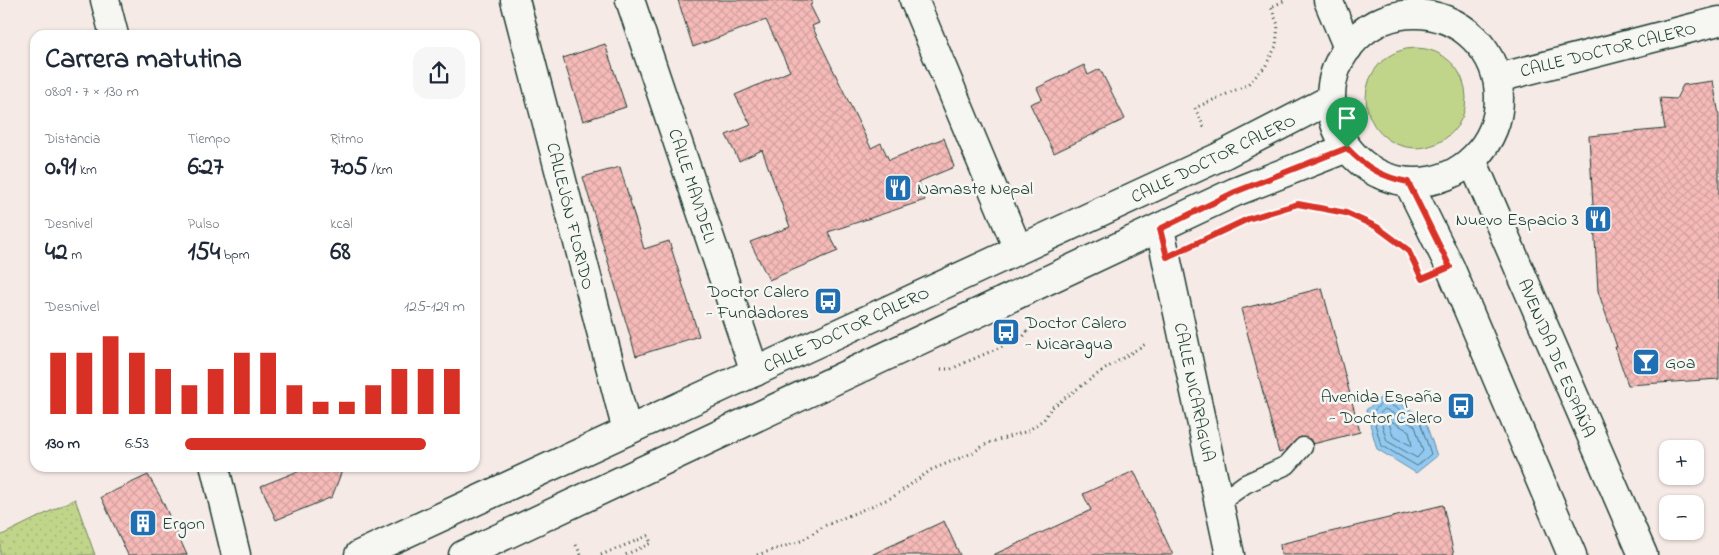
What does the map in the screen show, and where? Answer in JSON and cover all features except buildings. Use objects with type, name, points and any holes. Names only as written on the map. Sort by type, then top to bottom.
[{"type":"street","points":[[105,0],[113,30]]},
{"type":"street","name":"CALLEJÓN FLORIDO","points":[[515,0],[626,431]]},
{"type":"street","name":"CALLE MAVIDELI","points":[[630,0],[755,372]]},
{"type":"street","points":[[914,0],[1018,249]]},
{"type":"street","points":[[1328,0],[1348,48]]},
{"type":"street","points":[[1421,7],[1463,29],[1478,42],[1490,59],[1498,78],[1498,114],[1493,131],[1472,160],[1442,178],[1425,182],[1408,182],[1390,179],[1374,172],[1359,161],[1347,148],[1335,125],[1331,100],[1335,72],[1348,48],[1369,28],[1421,7]]},
{"type":"street","name":"CALLE DOCTOR CALERO","points":[[1498,78],[1719,21]]},
{"type":"street","name":"CALLE DOCTOR CALERO","points":[[359,555],[1219,157],[1331,100]]},
{"type":"street","points":[[463,555],[1160,229],[1235,192],[1347,148]]},
{"type":"street","name":"AVENIDA DE ESPAÑA","points":[[1472,160],[1643,555]]},
{"type":"street","points":[[1408,182],[1450,267],[1572,555]]},
{"type":"street","name":"CALLE NICARAGUA","points":[[1160,229],[1230,555]]},
{"type":"street","points":[[216,472],[236,555]]},
{"type":"lane","points":[[1218,503],[1245,484],[1287,464],[1304,447]]},
{"type":"path","points":[[1219,157],[1195,108],[1247,85],[1264,67],[1276,46],[1278,24],[1271,7],[1286,0]]},
{"type":"path","points":[[1290,207],[1298,204],[1346,213],[1377,227],[1408,250]]},
{"type":"path","points":[[935,369],[951,369],[1023,337],[1036,318]]},
{"type":"path","points":[[757,555],[801,540],[824,526],[893,496],[931,470],[972,453],[988,444],[1028,431],[1044,419],[1051,408],[1102,371],[1146,343]]},
{"type":"path","points":[[601,555],[648,536],[651,543],[625,555]]},
{"type":"path","points":[[576,545],[581,555]]},
{"type":"green space","points":[[1416,48],[1426,49],[1444,56],[1458,70],[1465,88],[1465,108],[1458,126],[1444,140],[1426,147],[1416,148],[1406,147],[1388,140],[1374,126],[1367,108],[1366,98],[1367,88],[1374,70],[1388,56],[1406,49]]},
{"type":"green space","points":[[75,499],[95,555],[0,555],[0,536]]},
{"type":"water","points":[[1385,394],[1424,418],[1437,456],[1416,473],[1377,449],[1366,410]]},
{"type":"place","name":"Namaste Nepal","points":[[898,188]]},
{"type":"place","name":"Nuevo Espacio 3","points":[[1598,219]]},
{"type":"place","name":"Doctor Calero - Fundadores","points":[[828,301]]},
{"type":"place","name":"Doctor Calero - Nicaragua","points":[[1006,332]]},
{"type":"place","name":"Goa","points":[[1646,362]]},
{"type":"place","name":"Avenida España - Doctor Calero","points":[[1461,406]]},
{"type":"place","name":"Ergon","points":[[143,523]]},
{"type":"route","points":[[1347,148],[1359,161],[1374,172],[1390,179],[1408,182],[1450,267],[1422,279],[1408,250],[1377,227],[1346,213],[1298,204],[1248,219],[1167,257],[1160,229],[1235,192],[1347,148]]}]
